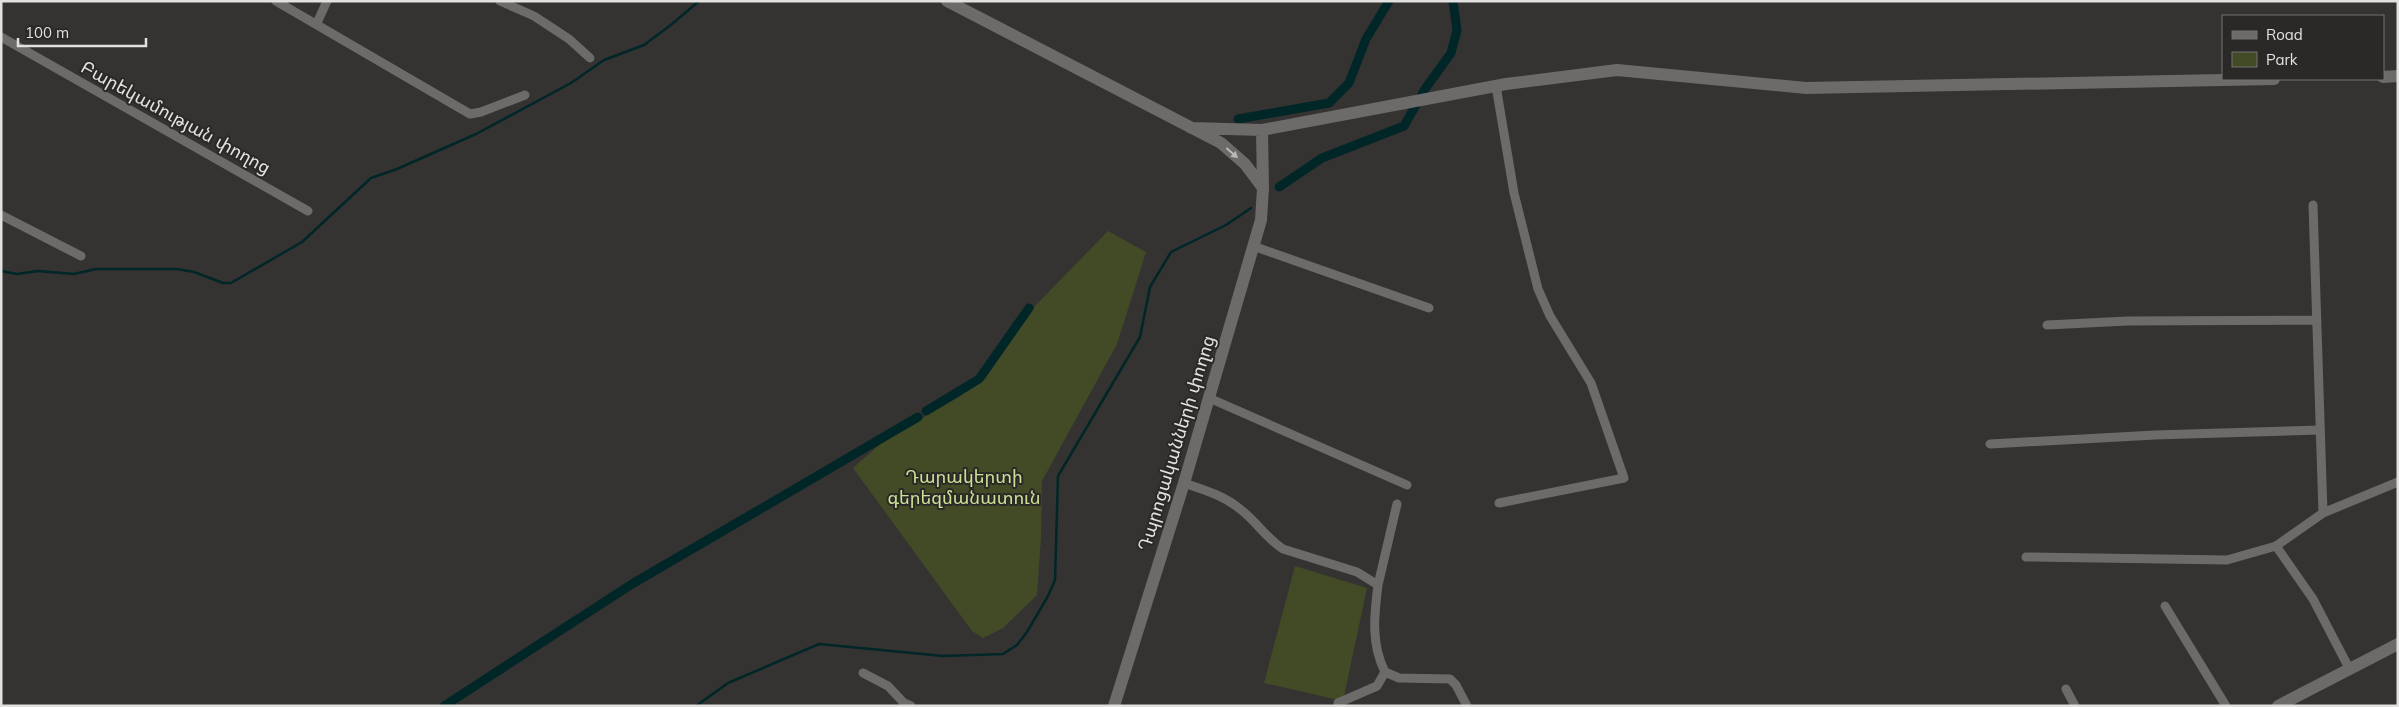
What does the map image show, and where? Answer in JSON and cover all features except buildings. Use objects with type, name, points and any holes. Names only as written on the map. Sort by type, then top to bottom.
[{"type":"main road","points":[[947,1],[1221,143],[1245,164],[1263,188]]},
{"type":"main road","points":[[1191,128],[1262,130],[1496,86],[1617,70],[1806,88],[2222,80]]},
{"type":"main road","points":[[2384,76],[2398,76]]},
{"type":"main road","name":"Դպրոցականների փողոց","points":[[1114,706],[1184,483],[1261,220],[1263,188],[1262,130]]},
{"type":"main road","points":[[2278,706],[2398,644]]},
{"type":"street","points":[[276,1],[470,114],[481,112],[525,94]]},
{"type":"street","points":[[316,23],[328,1]]},
{"type":"street","points":[[500,1],[534,16],[569,39],[590,58]]},
{"type":"street","name":"Բարեկամության փողոց","points":[[1,37],[308,211]]},
{"type":"street","points":[[1496,86],[1514,192],[1538,289],[1550,316],[1591,383],[1624,478],[1499,503]]},
{"type":"street","points":[[2314,205],[2323,513]]},
{"type":"street","points":[[1,215],[82,256]]},
{"type":"street","points":[[1253,246],[1429,308]]},
{"type":"street","points":[[2048,325],[2128,321],[2317,320]]},
{"type":"street","points":[[1209,398],[1407,485]]},
{"type":"street","points":[[1990,444],[2155,435],[2320,430]]},
{"type":"street","points":[[2026,557],[2227,560],[2276,546],[2323,513],[2398,482]]},
{"type":"street","points":[[1184,483],[1220,495],[1242,510],[1272,542],[1283,549],[1357,572],[1378,585]]},
{"type":"street","points":[[1397,504],[1378,585],[1374,637],[1378,657],[1385,672],[1399,678],[1450,679],[1456,685],[1467,706]]},
{"type":"street","points":[[2276,546],[2313,599],[2350,670]]},
{"type":"street","points":[[2165,606],[2226,706]]},
{"type":"street","points":[[1338,703],[1377,686],[1385,672]]},
{"type":"street","points":[[863,673],[888,686],[904,703],[911,706]]},
{"type":"street","points":[[2066,689],[2076,706]]},
{"type":"green space","name":"Դարակերտի գերեզմանատուն","points":[[1108,231],[1146,252],[1117,344],[1042,481],[1037,595],[1003,628],[983,638],[972,631],[853,468],[886,439],[959,397],[985,379],[1036,305]]},
{"type":"green space","points":[[1295,566],[1367,588],[1343,701],[1264,683]]},
{"type":"waterway","points":[[1,271],[17,274],[38,271],[74,274],[96,269],[177,269],[194,272],[223,283],[231,283],[302,242],[371,178],[397,169],[476,134],[571,83],[604,60],[644,45],[699,1]]},
{"type":"waterway","points":[[1238,119],[1329,103],[1349,83],[1366,39],[1389,1]]},
{"type":"waterway","points":[[1279,187],[1322,158],[1404,126],[1425,89],[1451,53],[1457,30],[1453,1]]},
{"type":"waterway","points":[[696,706],[728,683],[819,644],[943,656],[1003,654],[1017,645],[1027,632],[1055,580],[1058,476],[1140,337],[1150,287],[1171,252],[1226,225],[1251,208]]},
{"type":"waterway","points":[[926,411],[979,379],[1029,308]]},
{"type":"waterway","points":[[444,706],[632,584],[918,417]]}]
